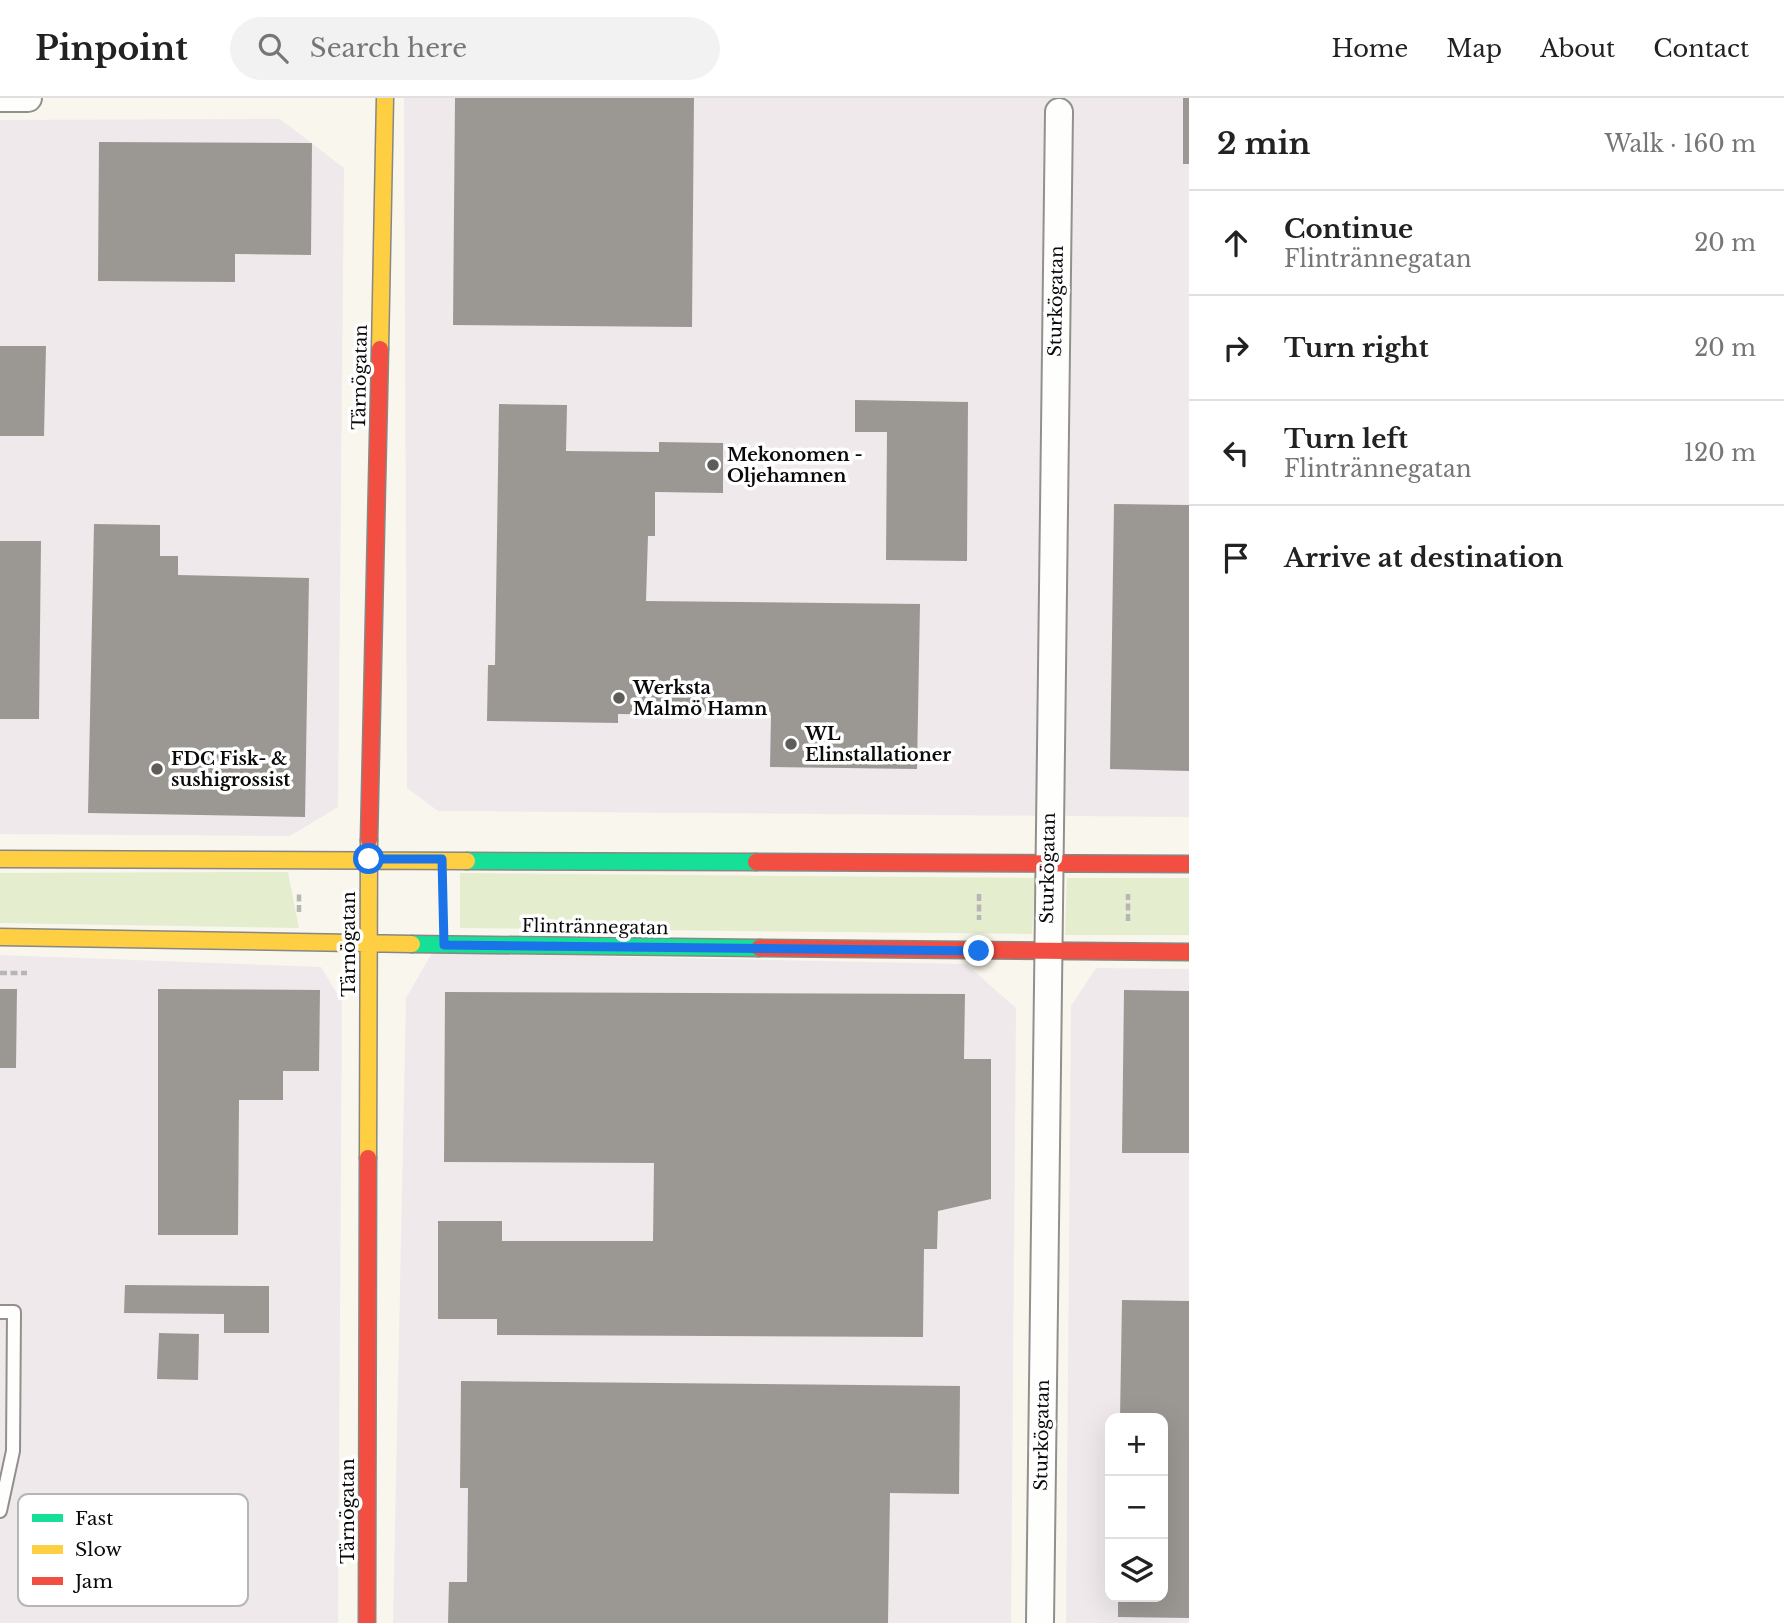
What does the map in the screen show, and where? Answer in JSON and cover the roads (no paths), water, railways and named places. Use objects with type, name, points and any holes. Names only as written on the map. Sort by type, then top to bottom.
[{"type":"street","points":[[0,98],[28,98]]},
{"type":"street","name":"Tärnögatan","points":[[367,1623],[368,942],[385,98]]},
{"type":"street","name":"Sturkögatan","points":[[1040,1623],[1059,112]]},
{"type":"street","points":[[0,859],[1189,864]]},
{"type":"street","name":"Flintrännegatan","points":[[0,937],[444,945],[1189,952]]},
{"type":"lane","points":[[0,1312],[14,1312],[13,1451],[0,1511]]},
{"type":"place","name":"Mekonomen - Oljehamnen","points":[[713,465]]},
{"type":"place","name":"Werksta Malmö Hamn","points":[[619,698]]},
{"type":"place","name":"WL Elinstallationer","points":[[791,744]]},
{"type":"place","name":"FDC Fisk- & sushigrossist","points":[[157,769]]}]
